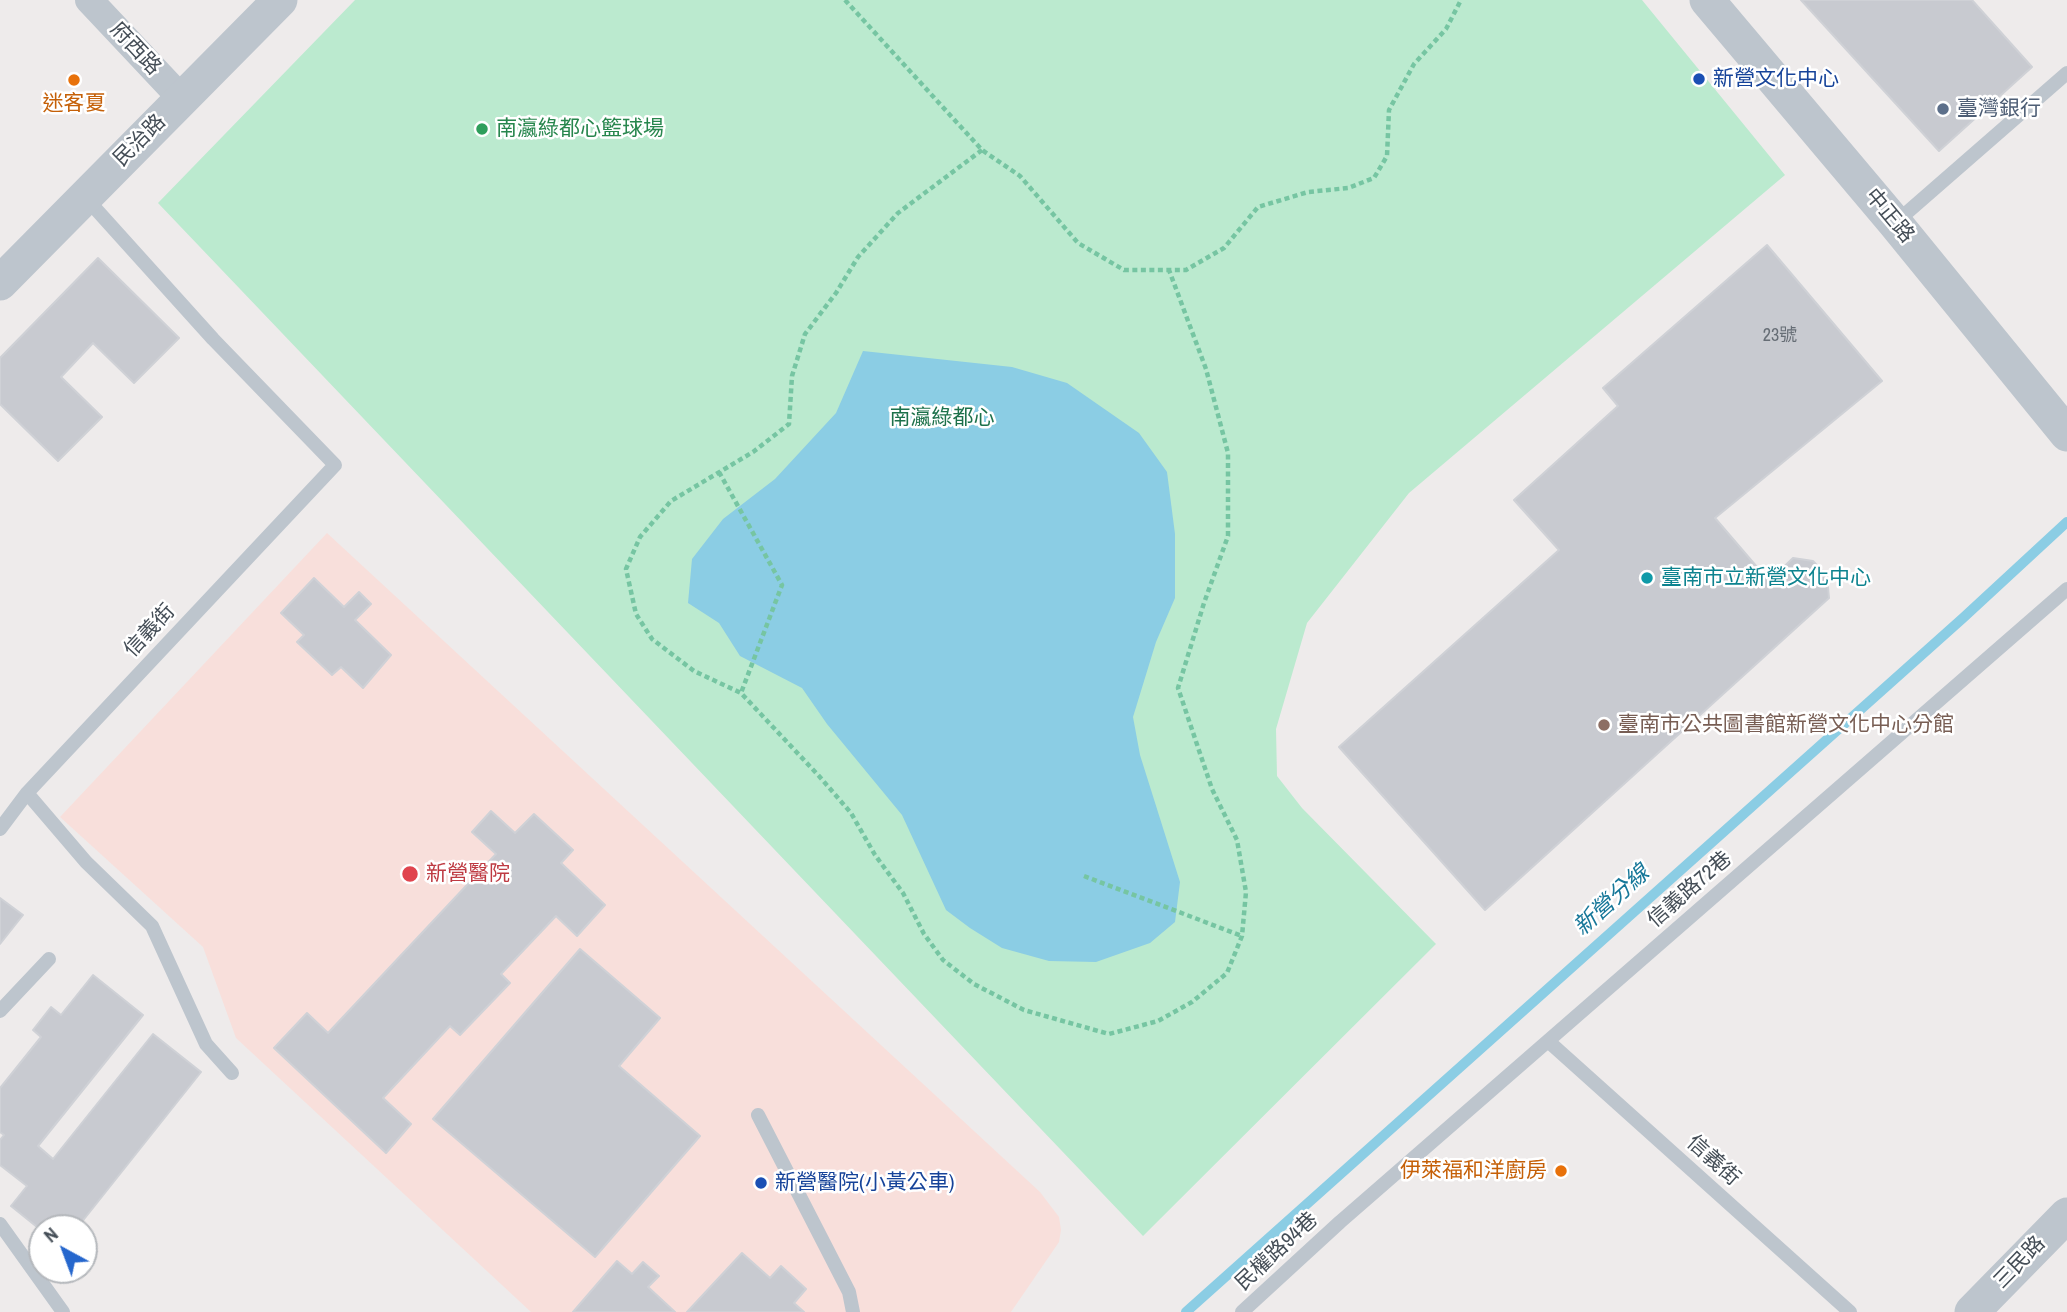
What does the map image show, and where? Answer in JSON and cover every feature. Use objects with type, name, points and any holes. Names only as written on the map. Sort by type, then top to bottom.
[{"type":"street","name":"府西路","points":[[89,0],[181,99]]},
{"type":"street","name":"民治路","points":[[0,282],[280,0]]},
{"type":"street","name":"中正路","points":[[1707,0],[2066,430]]},
{"type":"street","name":"三民路","points":[[1972,1312],[2067,1215]]},
{"type":"lane","points":[[1895,223],[2067,74]]},
{"type":"lane","name":"信義街","points":[[0,829],[27,793],[335,465],[213,339],[85,197]]},
{"type":"lane","name":"信義路72巷","points":[[1340,1222],[2067,589]]},
{"type":"lane","points":[[27,793],[86,862],[152,926],[206,1044],[232,1073]]},
{"type":"lane","points":[[0,1011],[49,960]]},
{"type":"lane","name":"信義街","points":[[1548,1041],[1850,1312]]},
{"type":"lane","points":[[758,1115],[849,1292],[853,1312]]},
{"type":"lane","name":"民權路94巷","points":[[1249,1310],[1340,1222]]},
{"type":"lane","points":[[0,1224],[63,1312]]},
{"type":"path","points":[[845,0],[982,150],[1020,176],[1078,243],[1124,270],[1186,270],[1224,248],[1258,206],[1308,192],[1348,188],[1374,178],[1387,156],[1389,110],[1414,64],[1446,29],[1461,0]]},
{"type":"path","points":[[982,150],[898,213],[858,257],[836,293],[805,334],[792,376],[789,424],[754,452],[671,501],[640,537],[626,569],[636,614],[652,639],[694,671],[741,693],[851,813],[875,855],[903,893],[924,934],[943,960],[974,985],[1024,1010],[1109,1034],[1158,1021],[1192,1002],[1227,973],[1242,936],[1246,892],[1237,840],[1212,789],[1178,688],[1228,536],[1228,453],[1206,369],[1169,270]]},
{"type":"path","points":[[719,472],[782,585],[741,693]]},
{"type":"path","points":[[1084,876],[1242,936]]},
{"type":"shaded area","name":"新營醫院","points":[[327,533],[1040,1192],[1059,1217],[1059,1242],[1011,1312],[531,1312],[236,1038],[203,947],[60,817]]},
{"type":"green space","name":"南瀛綠都心","points":[[355,0],[1642,0],[1785,175],[1409,493],[1307,623],[1276,729],[1277,776],[1302,808],[1436,944],[1143,1236],[158,203]]},
{"type":"water","points":[[863,351],[1012,367],[1067,383],[1139,433],[1167,472],[1175,534],[1175,598],[1156,642],[1133,717],[1140,755],[1180,882],[1175,922],[1150,943],[1096,962],[1049,961],[1002,948],[970,928],[946,910],[902,815],[827,724],[802,688],[740,656],[719,623],[688,603],[692,559],[723,519],[775,479],[836,413]]},
{"type":"building","name":"臺灣銀行","points":[[1801,0],[1972,0],[2032,67],[1939,151]]},
{"type":"building","name":"臺南市立新營文化中心","points":[[1767,245],[1882,381],[1715,518],[1769,581],[1793,558],[1813,561],[1827,576],[1829,598],[1485,910],[1339,747],[1559,550],[1514,500],[1618,406],[1603,388]]},
{"type":"building","points":[[98,258],[179,338],[134,383],[93,343],[61,377],[102,417],[58,461],[0,404],[0,358]]},
{"type":"building","points":[[314,578],[344,607],[359,592],[371,604],[355,620],[391,655],[363,688],[341,667],[332,675],[297,642],[304,635],[281,613]]},
{"type":"building","points":[[491,811],[515,833],[534,814],[573,850],[561,863],[605,905],[577,936],[556,916],[501,974],[510,983],[460,1035],[450,1026],[383,1098],[411,1124],[386,1153],[274,1048],[307,1013],[328,1033],[496,854],[472,832]]},
{"type":"building","points":[[0,898],[23,915],[0,944]]},
{"type":"building","points":[[580,949],[660,1018],[619,1066],[700,1136],[595,1257],[433,1119]]},
{"type":"building","points":[[93,975],[143,1015],[38,1146],[53,1159],[153,1034],[201,1072],[88,1214],[28,1214],[28,1220],[11,1206],[27,1186],[0,1165],[0,1140],[4,1135],[0,1132],[0,1088],[41,1037],[33,1030],[51,1007],[61,1015]]},
{"type":"building","points":[[742,1253],[770,1278],[781,1266],[806,1289],[794,1303],[804,1312],[687,1312]]},
{"type":"building","points":[[617,1261],[632,1274],[643,1262],[659,1276],[648,1287],[675,1312],[573,1312]]},
{"type":"waterway","name":"新營分線","points":[[1186,1312],[2067,522]]},
{"type":"place","name":"新營文化中心","points":[[1699,79]]},
{"type":"place","name":"迷客夏","points":[[74,80]]},
{"type":"place","name":"臺灣銀行","points":[[1943,109]]},
{"type":"place","name":"南瀛綠都心籃球場","points":[[482,129]]},
{"type":"place","name":"臺南市立新營文化中心","points":[[1647,578]]},
{"type":"place","name":"臺南市公共圖書館新營文化中心分館","points":[[1604,725]]},
{"type":"place","name":"新營醫院","points":[[410,874]]},
{"type":"place","name":"伊萊福和洋廚房","points":[[1561,1171]]},
{"type":"place","name":"新營醫院(小黃公車)","points":[[761,1183]]}]
